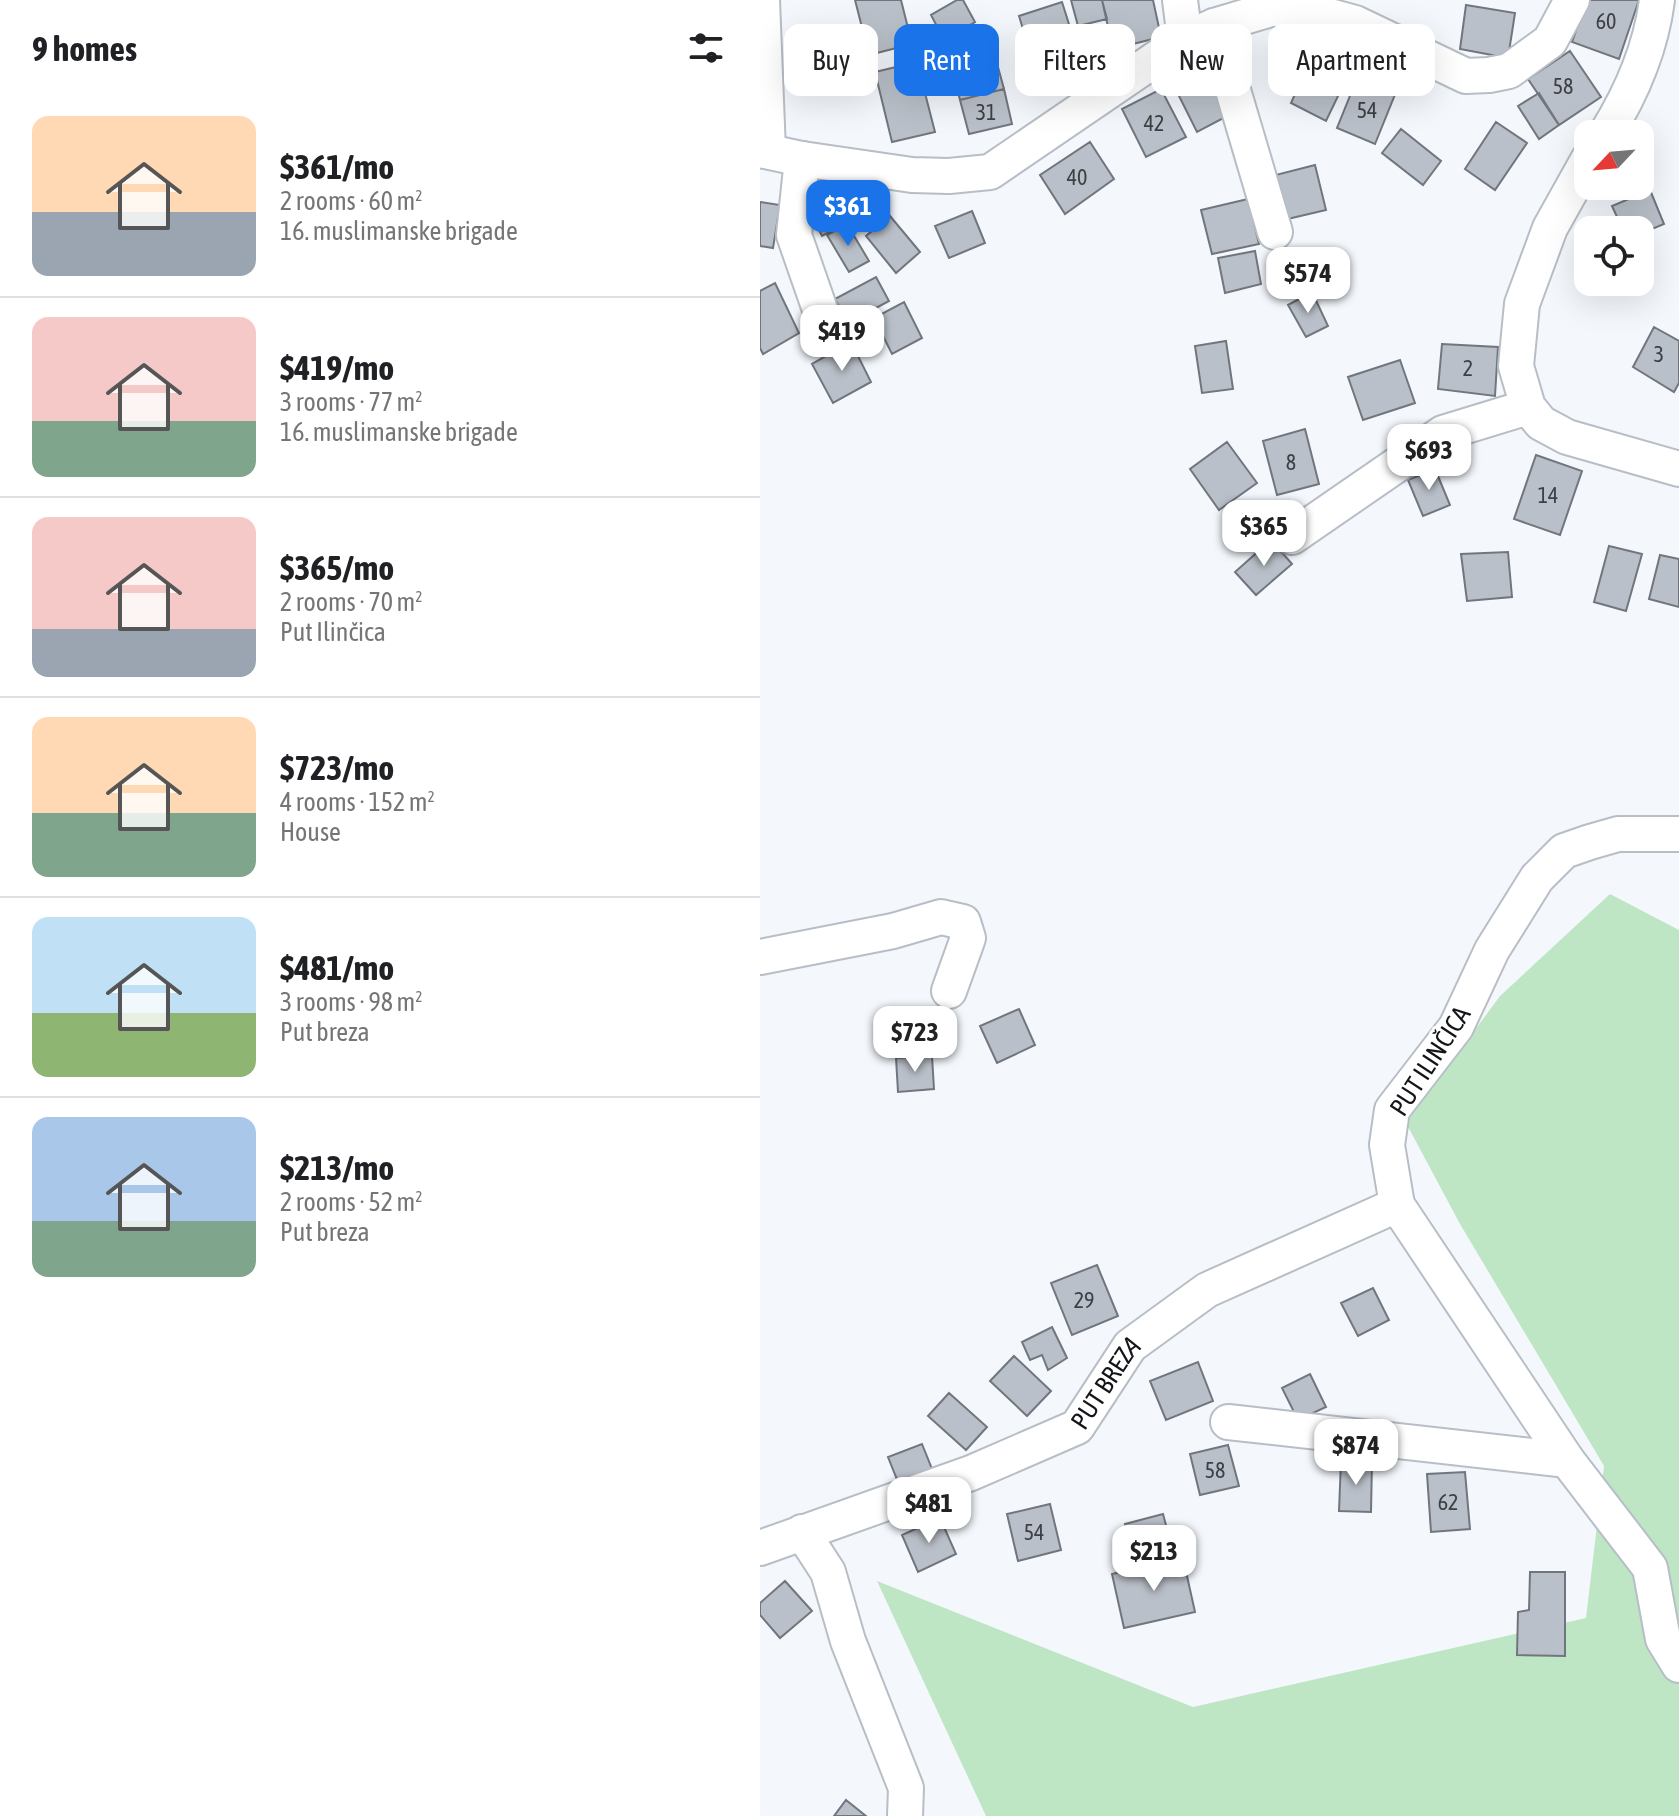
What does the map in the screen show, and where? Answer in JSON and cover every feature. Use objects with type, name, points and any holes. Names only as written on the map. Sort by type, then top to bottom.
[{"type":"street","points":[[762,0],[764,150],[802,159],[912,175],[949,176],[990,172],[1151,64]]},
{"type":"street","points":[[1180,0],[1194,24]]},
{"type":"street","points":[[1224,24],[1271,9],[1304,9],[1355,23],[1466,76],[1489,75],[1509,71],[1550,41],[1572,0]]},
{"type":"street","points":[[1614,120],[1636,76],[1655,20],[1657,0]]},
{"type":"street","points":[[1223,96],[1275,232]]},
{"type":"street","points":[[802,159],[794,235],[825,324]]},
{"type":"street","points":[[1574,185],[1550,228],[1522,304],[1516,366],[1528,407],[1541,423],[1567,437],[1679,469]]},
{"type":"street","points":[[1292,537],[1443,433],[1528,407]]},
{"type":"street","name":"PUT ILINČICA","points":[[1679,834],[1618,834],[1590,842],[1564,851],[1537,878],[1492,950],[1456,1027],[1392,1110],[1387,1145],[1397,1205],[1567,1460],[1650,1568],[1663,1639],[1679,1665]]},
{"type":"street","points":[[760,957],[893,931],[941,917],[963,922],[968,938],[949,991]]},
{"type":"street","name":"PUT BREZA","points":[[760,1548],[971,1473],[1077,1427],[1130,1346],[1207,1290],[1397,1205]]},
{"type":"street","points":[[1228,1422],[1567,1460]]},
{"type":"street","points":[[802,1532],[828,1572],[848,1641],[906,1788],[905,1816]]},
{"type":"green space","points":[[1610,894],[1679,930],[1679,1816],[986,1816],[877,1581],[1193,1707],[1586,1618],[1604,1466],[1460,1224],[1406,1123],[1500,996]]},
{"type":"building","points":[[855,0],[901,0],[907,24],[894,24],[894,49],[878,53],[878,24],[861,24]]},
{"type":"building","points":[[957,0],[963,0],[975,22],[936,24],[931,15]]},
{"type":"building","points":[[1071,0],[1102,0],[1107,19],[1077,24]]},
{"type":"building","points":[[1102,0],[1153,0],[1158,24],[1151,24],[1151,40],[1135,44],[1135,24],[1107,24]]},
{"type":"building","points":[[1587,0],[1639,0],[1619,59],[1572,42]]},
{"type":"building","points":[[1062,2],[1069,24],[1021,24],[1019,16]]},
{"type":"building","points":[[1466,5],[1515,13],[1508,58],[1460,49]]},
{"type":"building","points":[[1570,51],[1601,97],[1559,125],[1528,79]]},
{"type":"building","points":[[894,67],[894,96],[926,96],[935,132],[892,142],[878,84],[878,71]]},
{"type":"building","points":[[999,71],[1004,89],[999,90]]},
{"type":"building","points":[[1004,89],[1012,124],[969,134],[960,100],[999,96],[999,90]]},
{"type":"building","points":[[1539,93],[1559,125],[1539,139],[1518,106]]},
{"type":"building","points":[[1151,94],[1165,96],[1186,137],[1146,157],[1122,109]]},
{"type":"building","points":[[1179,96],[1225,96],[1233,113],[1197,132]]},
{"type":"building","points":[[1294,96],[1338,96],[1326,121],[1291,103]]},
{"type":"building","points":[[1350,96],[1394,96],[1375,144],[1337,128]]},
{"type":"building","points":[[1496,122],[1527,143],[1495,190],[1465,169]]},
{"type":"building","points":[[1401,129],[1441,161],[1423,185],[1382,153]]},
{"type":"building","points":[[1090,142],[1114,179],[1065,214],[1040,175]]},
{"type":"building","points":[[1315,165],[1326,210],[1279,221],[1268,177]]},
{"type":"building","points":[[842,184],[859,217],[822,236],[805,203]]},
{"type":"building","points":[[1248,199],[1259,244],[1212,254],[1201,210]]},
{"type":"building","points":[[1626,200],[1654,200],[1664,224],[1654,228],[1654,216],[1617,216],[1612,206]]},
{"type":"building","points":[[760,202],[780,205],[773,248],[760,246]]},
{"type":"building","points":[[972,211],[985,243],[949,258],[935,226]]},
{"type":"building","points":[[890,216],[920,252],[896,273],[866,236]]},
{"type":"building","points":[[847,224],[869,261],[849,272],[827,235]]},
{"type":"building","points":[[1255,251],[1261,284],[1225,293],[1218,258]]},
{"type":"building","points":[[876,277],[889,301],[848,323],[835,299]]},
{"type":"building","points":[[775,283],[799,333],[763,354],[760,348],[760,291]]},
{"type":"building","points":[[1312,292],[1328,326],[1306,337],[1288,305]]},
{"type":"building","points":[[904,302],[922,338],[892,354],[874,318]]},
{"type":"building","points":[[1654,327],[1679,341],[1679,383],[1674,392],[1633,367]]},
{"type":"building","points":[[1226,341],[1233,389],[1202,393],[1195,346]]},
{"type":"building","points":[[851,342],[871,382],[833,403],[812,364]]},
{"type":"building","points":[[1442,344],[1498,347],[1495,396],[1438,389]]},
{"type":"building","points":[[1400,360],[1415,403],[1363,420],[1348,377]]},
{"type":"building","points":[[1305,429],[1319,484],[1277,495],[1263,441]]},
{"type":"building","points":[[1227,442],[1257,483],[1219,510],[1190,469]]},
{"type":"building","points":[[1536,455],[1582,471],[1560,535],[1514,519]]},
{"type":"building","points":[[1435,469],[1450,505],[1423,516],[1408,480]]},
{"type":"building","points":[[1271,540],[1292,564],[1256,595],[1235,572]]},
{"type":"building","points":[[1609,546],[1642,554],[1626,611],[1594,602]]},
{"type":"building","points":[[1508,552],[1512,597],[1467,601],[1461,554]]},
{"type":"building","points":[[1660,555],[1679,559],[1679,607],[1649,599]]},
{"type":"building","points":[[1019,1009],[1035,1045],[997,1063],[980,1026]]},
{"type":"building","points":[[932,1056],[934,1089],[898,1092],[896,1058]]},
{"type":"building","points":[[1097,1265],[1118,1316],[1072,1335],[1051,1283]]},
{"type":"building","points":[[1373,1288],[1389,1320],[1358,1336],[1341,1303]]},
{"type":"building","points":[[1052,1327],[1067,1358],[1048,1370],[1042,1355],[1030,1360],[1022,1342]]},
{"type":"building","points":[[1014,1356],[1051,1391],[1027,1416],[990,1381]]},
{"type":"building","points":[[1198,1362],[1213,1401],[1166,1420],[1150,1381]]},
{"type":"building","points":[[1310,1374],[1326,1407],[1298,1420],[1282,1388]]},
{"type":"building","points":[[949,1393],[987,1427],[966,1450],[928,1416]]},
{"type":"building","points":[[922,1444],[932,1469],[898,1482],[888,1457]]},
{"type":"building","points":[[1228,1445],[1239,1486],[1200,1495],[1190,1454]]},
{"type":"building","points":[[1341,1461],[1372,1462],[1371,1512],[1339,1511]]},
{"type":"building","points":[[1465,1472],[1470,1529],[1431,1532],[1427,1474]]},
{"type":"building","points":[[1050,1504],[1061,1550],[1018,1561],[1007,1514]]},
{"type":"building","points":[[1163,1514],[1174,1555],[1135,1565],[1125,1524]]},
{"type":"building","points":[[940,1518],[956,1554],[918,1572],[902,1535]]},
{"type":"building","points":[[1183,1558],[1195,1612],[1124,1628],[1112,1574]]},
{"type":"building","points":[[1530,1572],[1565,1572],[1565,1656],[1517,1655],[1518,1612],[1529,1610]]},
{"type":"building","points":[[785,1581],[812,1611],[780,1638],[760,1615],[760,1603]]},
{"type":"building","points":[[846,1800],[866,1816],[834,1816]]}]
